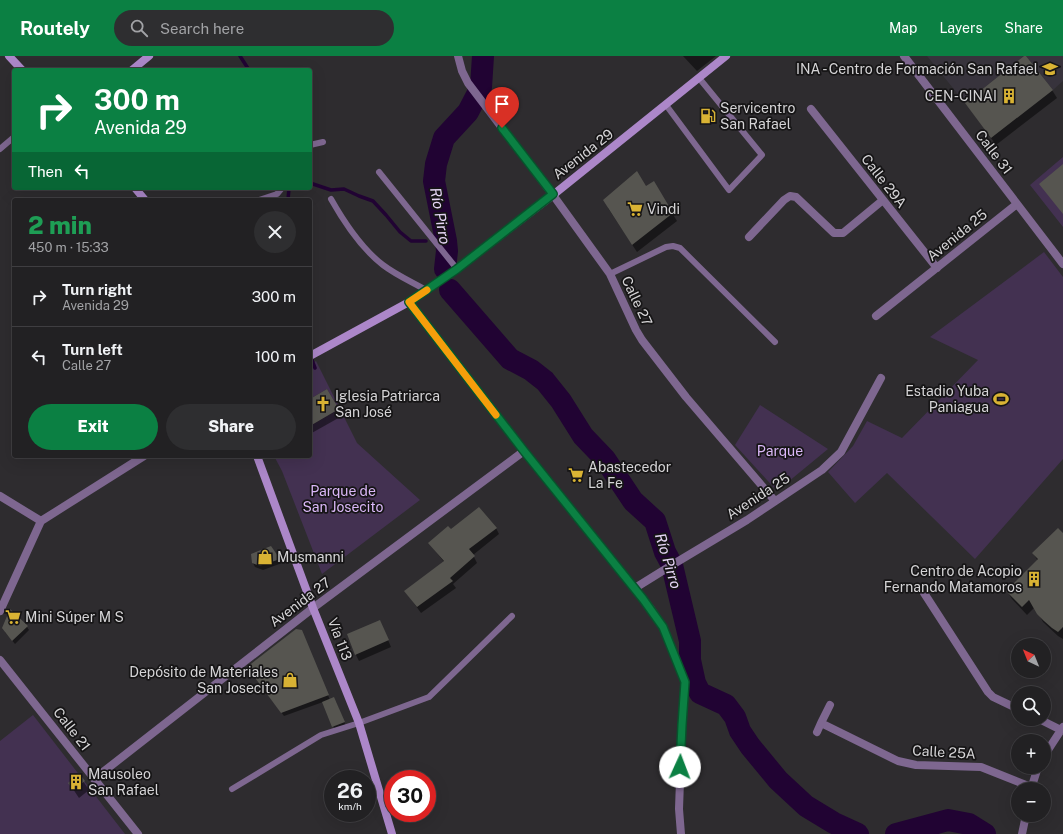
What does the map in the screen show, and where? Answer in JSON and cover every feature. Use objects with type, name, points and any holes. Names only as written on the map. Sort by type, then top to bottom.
[{"type":"main road","points":[[9,56],[20,68]]},
{"type":"main road","points":[[134,68],[149,56]]},
{"type":"main road","name":"Avenida 29","points":[[312,355],[409,302],[457,269],[726,56]]},
{"type":"main road","points":[[137,190],[143,198]]},
{"type":"main road","name":"Vía 113","points":[[258,458],[313,608],[358,723],[392,834]]},
{"type":"street","name":"Calle 27","points":[[458,56],[462,71],[468,83],[553,194],[610,274],[642,340],[686,397],[775,501]]},
{"type":"street","name":"Calle 31","points":[[904,56],[1063,264]]},
{"type":"street","name":"Calle 29A","points":[[811,110],[936,268]]},
{"type":"street","points":[[749,237],[784,200],[790,196],[796,197],[834,233],[838,234],[843,233],[883,200]]},
{"type":"street","name":"Avenida 25","points":[[876,316],[1017,204]]},
{"type":"street","points":[[409,302],[524,451],[635,588],[663,627],[685,682],[679,809],[681,834]]},
{"type":"street","name":"Avenida 25","points":[[635,588],[748,520],[822,470],[841,452],[881,378]]},
{"type":"street","name":"Avenida 27","points":[[94,779],[313,608],[524,451]]},
{"type":"street","points":[[0,611],[41,520],[141,458]]},
{"type":"street","points":[[0,496],[41,520]]},
{"type":"street","points":[[924,593],[988,692],[993,697],[1011,706]]},
{"type":"street","name":"Calle 21","points":[[0,660],[138,834]]},
{"type":"street","points":[[817,732],[830,705]]},
{"type":"street","name":"Calle 25A","points":[[821,723],[898,761],[916,765],[981,767],[1017,782]]},
{"type":"street","points":[[1051,724],[1062,728],[1051,745]]},
{"type":"street","points":[[1022,834],[1025,822]]},
{"type":"lane","points":[[666,105],[729,190],[762,155],[699,78]]},
{"type":"lane","points":[[0,149],[12,139]]},
{"type":"lane","points":[[312,145],[323,142]]},
{"type":"lane","points":[[379,172],[457,269]]},
{"type":"lane","points":[[265,198],[277,194],[280,190]]},
{"type":"lane","points":[[330,200],[361,243],[383,264],[426,290]]},
{"type":"lane","points":[[610,274],[666,247],[673,246],[680,248],[775,342]]},
{"type":"lane","points":[[232,789],[321,735],[429,697],[512,616]]},
{"type":"shaded area","points":[[927,56],[1024,56],[965,103]]},
{"type":"shaded area","name":"INA - Centro de Formación San Rafael","points":[[1026,56],[1063,56],[1063,81],[1053,90]]},
{"type":"green space","points":[[1063,157],[1063,227],[1030,185]]},
{"type":"green space","name":"Estadio Yuba Paniagua","points":[[1044,252],[1063,277],[1063,459],[975,559],[887,473],[855,503],[828,472],[853,446],[867,421],[902,438],[978,360],[930,337]]},
{"type":"green space","name":"Parque de San Josecito","points":[[316,361],[357,443],[420,500],[322,574],[282,471],[275,458],[312,458],[312,425],[339,409],[327,389],[312,398],[312,364]]},
{"type":"green space","name":"Parque","points":[[760,405],[828,449],[777,491],[735,445]]},
{"type":"green space","points":[[33,715],[125,834],[0,834],[0,741]]},
{"type":"building","name":"CEN-CINAI","points":[[1024,56],[1026,56],[1053,90],[991,138],[965,103]]},
{"type":"building","points":[[1063,164],[1063,214],[1039,184]]},
{"type":"building","name":"Vindi","points":[[637,171],[646,186],[654,181],[673,213],[632,245],[603,200]]},
{"type":"building","name":"Iglesia Patriarca San José","points":[[327,389],[339,409],[312,425],[312,398]]},
{"type":"building","points":[[479,507],[497,528],[469,549],[475,556],[450,578],[453,581],[417,607],[404,591],[444,561],[428,543],[448,526],[451,529]]},
{"type":"building","points":[[1058,528],[1063,533],[1063,627],[1058,632],[1037,614],[1029,600],[1022,607],[1006,591],[1038,559],[1032,553]]},
{"type":"building","name":"Musmanni","points":[[271,546],[280,559],[260,566],[252,563],[251,554]]},
{"type":"building","name":"Mini Súper M S","points":[[10,609],[28,626],[12,641],[2,628]]},
{"type":"building","points":[[380,620],[389,640],[355,655],[347,634]]},
{"type":"building","name":"Depósito de Materiales San Josecito","points":[[296,629],[302,630],[329,695],[281,713],[247,667]]},
{"type":"building","points":[[334,697],[345,722],[332,727],[322,702]]},
{"type":"building","name":"Mausoleo San Rafael","points":[[79,773],[85,781],[73,790],[68,783]]},
{"type":"waterway","points":[[240,56],[248,68]]},
{"type":"waterway","name":"Río Pirro","points":[[445,269],[447,251],[434,181],[436,164],[444,138],[468,112],[481,87],[483,56]]},
{"type":"waterway","points":[[312,184],[331,190],[344,189],[373,201],[400,232],[411,241],[426,241]]},
{"type":"waterway","points":[[288,198],[289,190]]},
{"type":"waterway","name":"Río Pirro","points":[[441,247],[447,251]]},
{"type":"waterway","name":"Río Pirro","points":[[450,290],[510,359],[531,370],[545,381],[561,401],[583,436],[605,459],[633,501],[655,521],[665,552],[672,565],[690,641],[690,660],[695,683],[700,693],[726,705],[735,717],[740,731],[750,746],[778,780],[806,806],[834,823],[858,834]]},
{"type":"waterway","points":[[312,360],[315,368]]},
{"type":"waterway","name":"Río Pirro","points":[[896,834],[948,820],[969,824],[985,834]]},
{"type":"slow traffic","points":[[427,290],[409,302],[496,415]]},
{"type":"place","name":"INA - Centro de Formación San Rafael","points":[[1050,69]]},
{"type":"place","name":"CEN-CINAI","points":[[1009,96]]},
{"type":"place","name":"Servicentro San Rafael","points":[[708,116]]},
{"type":"place","name":"Vindi","points":[[635,209]]},
{"type":"place","name":"Estadio Yuba Paniagua","points":[[1001,399]]},
{"type":"place","name":"Iglesia Patriarca San José","points":[[323,404]]},
{"type":"place","name":"Abastecedor La Fe","points":[[576,475]]},
{"type":"place","name":"Musmanni","points":[[265,557]]},
{"type":"place","name":"Centro de Acopio Fernando Matamoros","points":[[1034,579]]},
{"type":"place","name":"Mini Súper M S","points":[[13,617]]},
{"type":"place","name":"Depósito de Materiales San Josecito","points":[[290,680]]},
{"type":"place","name":"Mausoleo San Rafael","points":[[76,782]]},
{"type":"route","points":[[502,128],[553,194],[457,269],[409,302],[524,451],[651,609],[663,627],[685,682],[680,767]]}]
